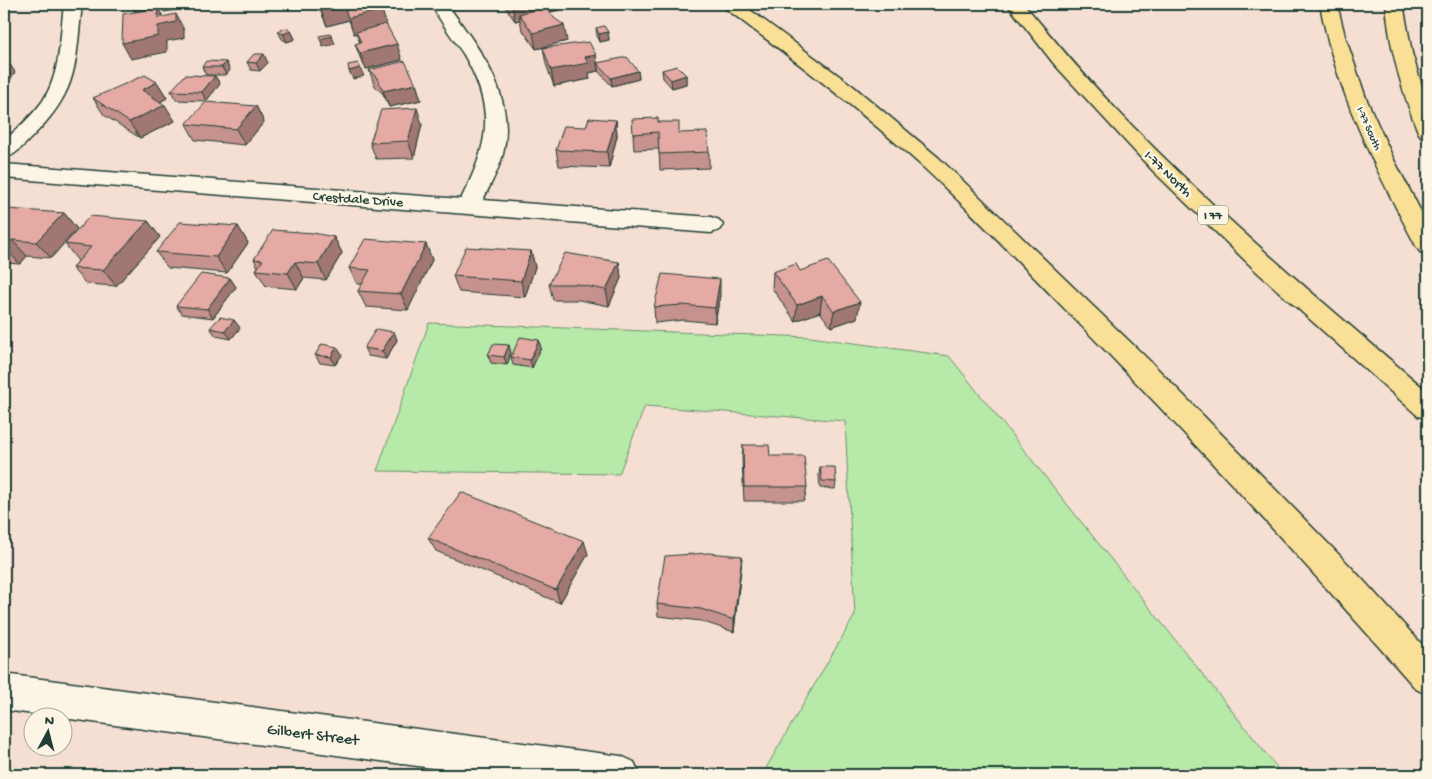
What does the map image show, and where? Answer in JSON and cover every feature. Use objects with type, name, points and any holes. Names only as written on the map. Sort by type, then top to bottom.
[{"type":"highway","points":[[731,4],[846,90],[931,163],[1015,243],[1170,399],[1340,579],[1428,678]]},
{"type":"highway","name":"I-77 North","points":[[1015,4],[1075,75],[1175,179],[1337,329],[1428,408]]},
{"type":"highway","name":"I-77 South","points":[[1328,4],[1339,48],[1362,112],[1396,186],[1428,246]]},
{"type":"highway","points":[[1394,4],[1403,58],[1411,87],[1428,132]]},
{"type":"street","points":[[4,152],[47,109],[57,93],[63,79],[73,4]]},
{"type":"street","points":[[439,4],[487,78],[495,103],[497,129],[492,154],[468,207]]},
{"type":"street","name":"Crestdale Drive","points":[[4,171],[712,226]]},
{"type":"street","name":"Gilbert Street","points":[[4,692],[621,775]]},
{"type":"green space","points":[[429,323],[810,337],[949,356],[1283,775],[762,775],[855,615],[845,421],[645,406],[619,474],[377,471]]},
{"type":"building","points":[[378,4],[382,10],[348,18],[344,5],[321,10],[318,5]]},
{"type":"building","points":[[546,7],[554,18],[564,25],[533,33],[519,14]]},
{"type":"building","points":[[158,8],[158,18],[176,14],[176,22],[158,26],[158,36],[122,43],[123,14]]},
{"type":"building","points":[[386,24],[397,44],[360,53],[355,44],[361,42],[356,32]]},
{"type":"building","points":[[604,26],[608,32],[599,34],[596,28]]},
{"type":"building","points":[[286,28],[291,31],[283,34],[278,31]]},
{"type":"building","points":[[331,34],[332,36],[320,39],[319,36]]},
{"type":"building","points":[[589,42],[596,55],[585,57],[588,63],[551,70],[543,48]]},
{"type":"building","points":[[254,54],[264,54],[256,63],[247,62]]},
{"type":"building","points":[[627,57],[638,71],[611,78],[597,63]]},
{"type":"building","points":[[206,61],[226,62],[222,67],[202,67]]},
{"type":"building","points":[[405,61],[416,84],[383,91],[377,78],[369,70]]},
{"type":"building","points":[[9,63],[4,72],[4,64]]},
{"type":"building","points":[[358,63],[360,68],[349,71],[348,65]]},
{"type":"building","points":[[677,66],[686,75],[671,80],[662,70]]},
{"type":"building","points":[[145,75],[157,82],[142,90],[165,105],[129,122],[93,98]]},
{"type":"building","points":[[185,75],[215,76],[202,92],[171,91]]},
{"type":"building","points":[[206,102],[256,106],[236,129],[186,124]]},
{"type":"building","points":[[417,108],[408,141],[370,143],[381,110]]},
{"type":"building","points":[[589,118],[616,120],[607,152],[556,150],[564,126],[586,127]]},
{"type":"building","points":[[658,118],[658,122],[679,122],[679,133],[707,132],[709,152],[659,154],[658,132],[633,134],[632,119]]},
{"type":"building","points":[[7,209],[64,213],[36,242],[12,240],[4,248],[4,212]]},
{"type":"building","points":[[90,216],[148,221],[103,270],[72,268],[91,247],[65,244]]},
{"type":"building","points":[[180,222],[238,226],[216,257],[156,252]]},
{"type":"building","points":[[273,230],[313,233],[334,237],[318,264],[295,262],[288,273],[256,270],[263,260],[254,259]]},
{"type":"building","points":[[365,239],[426,244],[401,294],[358,291],[370,270],[349,268]]},
{"type":"building","points":[[466,247],[531,251],[521,281],[453,276]]},
{"type":"building","points":[[565,253],[619,262],[606,290],[576,284],[549,284]]},
{"type":"building","points":[[828,261],[860,302],[834,311],[822,296],[797,305],[773,272],[796,264],[800,271]]},
{"type":"building","points":[[201,274],[230,278],[207,309],[176,306]]},
{"type":"building","points":[[662,274],[720,279],[715,308],[682,305],[654,307]]},
{"type":"building","points":[[220,317],[234,320],[225,331],[210,328]]},
{"type":"building","points":[[376,329],[394,332],[382,351],[364,348]]},
{"type":"building","points":[[520,337],[539,340],[530,360],[511,357]]},
{"type":"building","points":[[322,344],[337,347],[331,357],[315,355]]},
{"type":"building","points":[[493,344],[509,345],[504,357],[488,355]]},
{"type":"building","points":[[743,445],[769,445],[770,456],[804,456],[807,487],[744,487]]},
{"type":"building","points":[[820,467],[835,467],[836,482],[822,481]]},
{"type":"building","points":[[461,492],[584,541],[556,590],[428,538]]},
{"type":"building","points":[[708,553],[742,556],[734,620],[701,609],[657,604],[665,556]]}]
